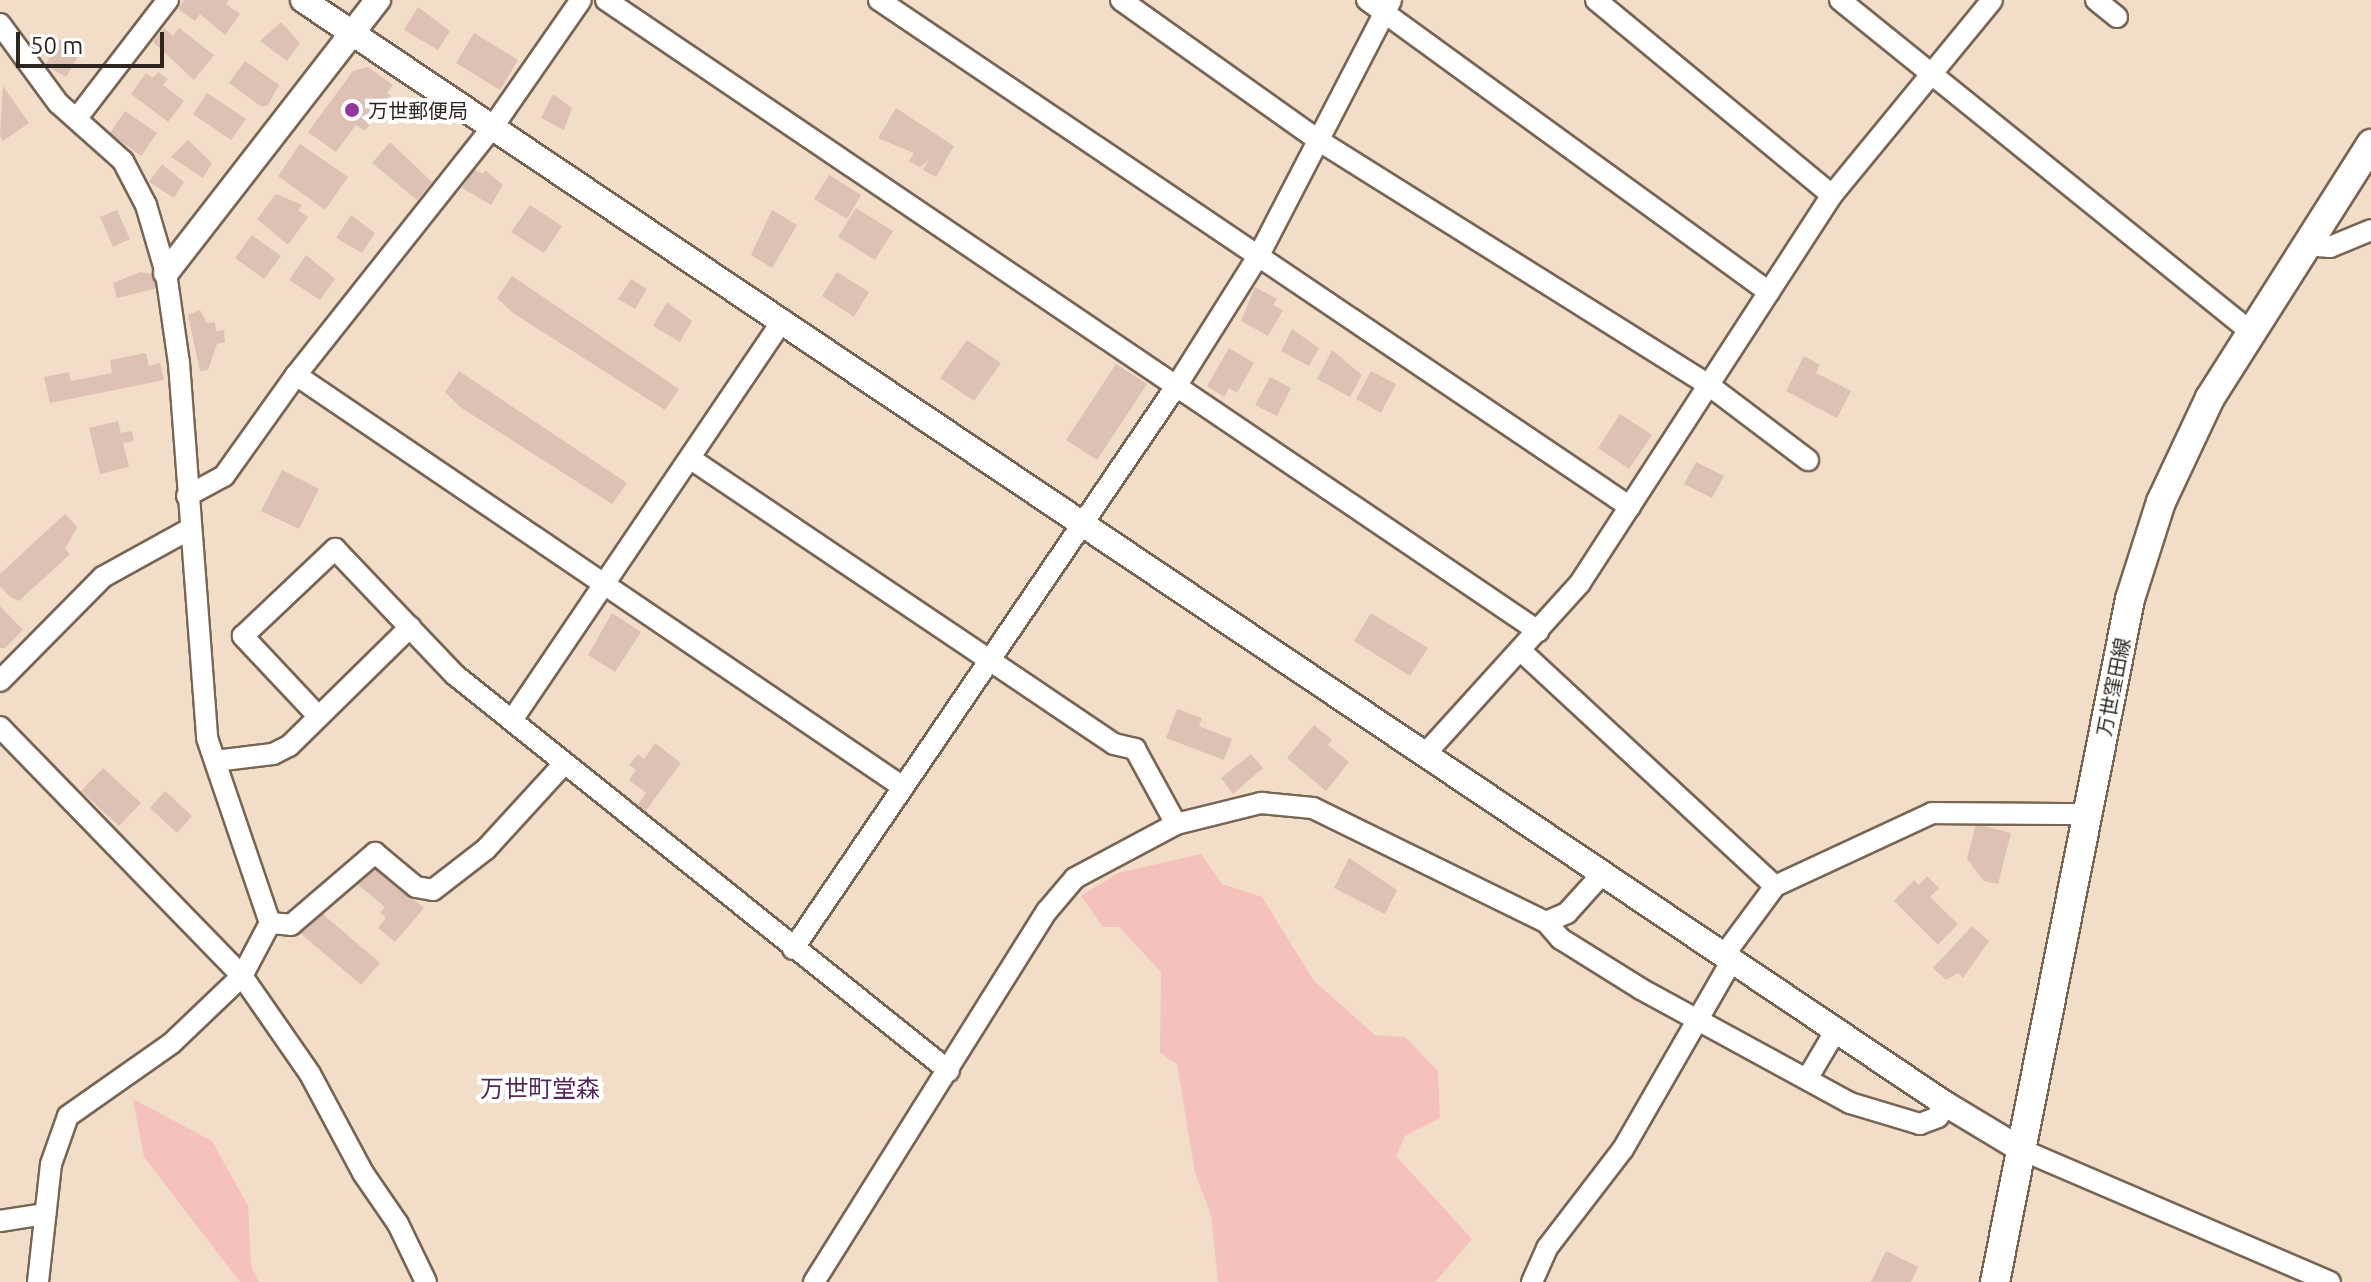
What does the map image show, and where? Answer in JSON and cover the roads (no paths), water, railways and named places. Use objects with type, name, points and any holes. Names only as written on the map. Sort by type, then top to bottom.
[{"type":"main road","name":"万世窪田線","points":[[1995,1282],[2130,599],[2161,502],[2187,439],[2371,144]]},
{"type":"street","points":[[77,118],[168,0]]},
{"type":"street","points":[[303,0],[494,125],[1947,1105],[2022,1150],[2330,1282]]},
{"type":"street","points":[[166,273],[378,0]]},
{"type":"street","points":[[187,496],[224,476],[296,375],[494,125],[581,0]]},
{"type":"street","points":[[606,0],[1538,631]]},
{"type":"street","points":[[879,0],[1630,507]]},
{"type":"street","points":[[1121,0],[1318,140],[1710,386],[1808,460]]},
{"type":"street","points":[[1367,0],[1388,6],[1769,292]]},
{"type":"street","points":[[1596,0],[1832,195]]},
{"type":"street","points":[[1840,0],[1929,75],[2251,332]]},
{"type":"street","points":[[1426,753],[1580,583],[1832,195],[1992,0]]},
{"type":"street","points":[[2096,0],[2117,17]]},
{"type":"street","points":[[793,949],[1177,385],[1259,255],[1388,6]]},
{"type":"street","points":[[0,24],[45,88],[123,161],[138,183],[166,273],[179,363],[207,738],[270,923],[242,976],[172,1043],[68,1116],[57,1138],[38,1282]]},
{"type":"street","points":[[2306,245],[2330,247],[2371,230]]},
{"type":"street","points":[[512,720],[606,586],[783,320]]},
{"type":"street","points":[[296,375],[903,787]]},
{"type":"street","points":[[691,459],[1114,744],[1135,749],[1176,824]]},
{"type":"street","points":[[0,681],[103,577],[190,529]]},
{"type":"street","points":[[318,716],[243,636],[335,549],[455,675],[949,1071]]},
{"type":"street","points":[[215,761],[273,754],[289,746],[410,627]]},
{"type":"street","points":[[1520,650],[1775,886]]},
{"type":"street","points":[[0,727],[242,976],[310,1074],[363,1173],[398,1224],[426,1282]]},
{"type":"street","points":[[270,923],[291,925],[375,853],[416,887],[433,890],[486,849],[564,764]]},
{"type":"street","points":[[814,1282],[1047,911],[1075,878],[1176,824],[1261,803],[1313,808],[1546,922],[1561,939],[1699,1023],[1850,1103],[1909,1122],[1938,1117],[1947,1105]]},
{"type":"street","points":[[1532,1282],[1547,1248],[1623,1149],[1699,1023],[1728,958],[1775,886],[1932,813],[2088,814]]},
{"type":"street","points":[[1546,922],[1567,913],[1603,873]]},
{"type":"street","points":[[1807,1079],[1836,1030]]},
{"type":"street","points":[[0,1221],[45,1214]]},
{"type":"place","name":"万世郵便局","points":[[352,110]]},
{"type":"district","name":"万世町堂森","points":[[540,1089]]}]
